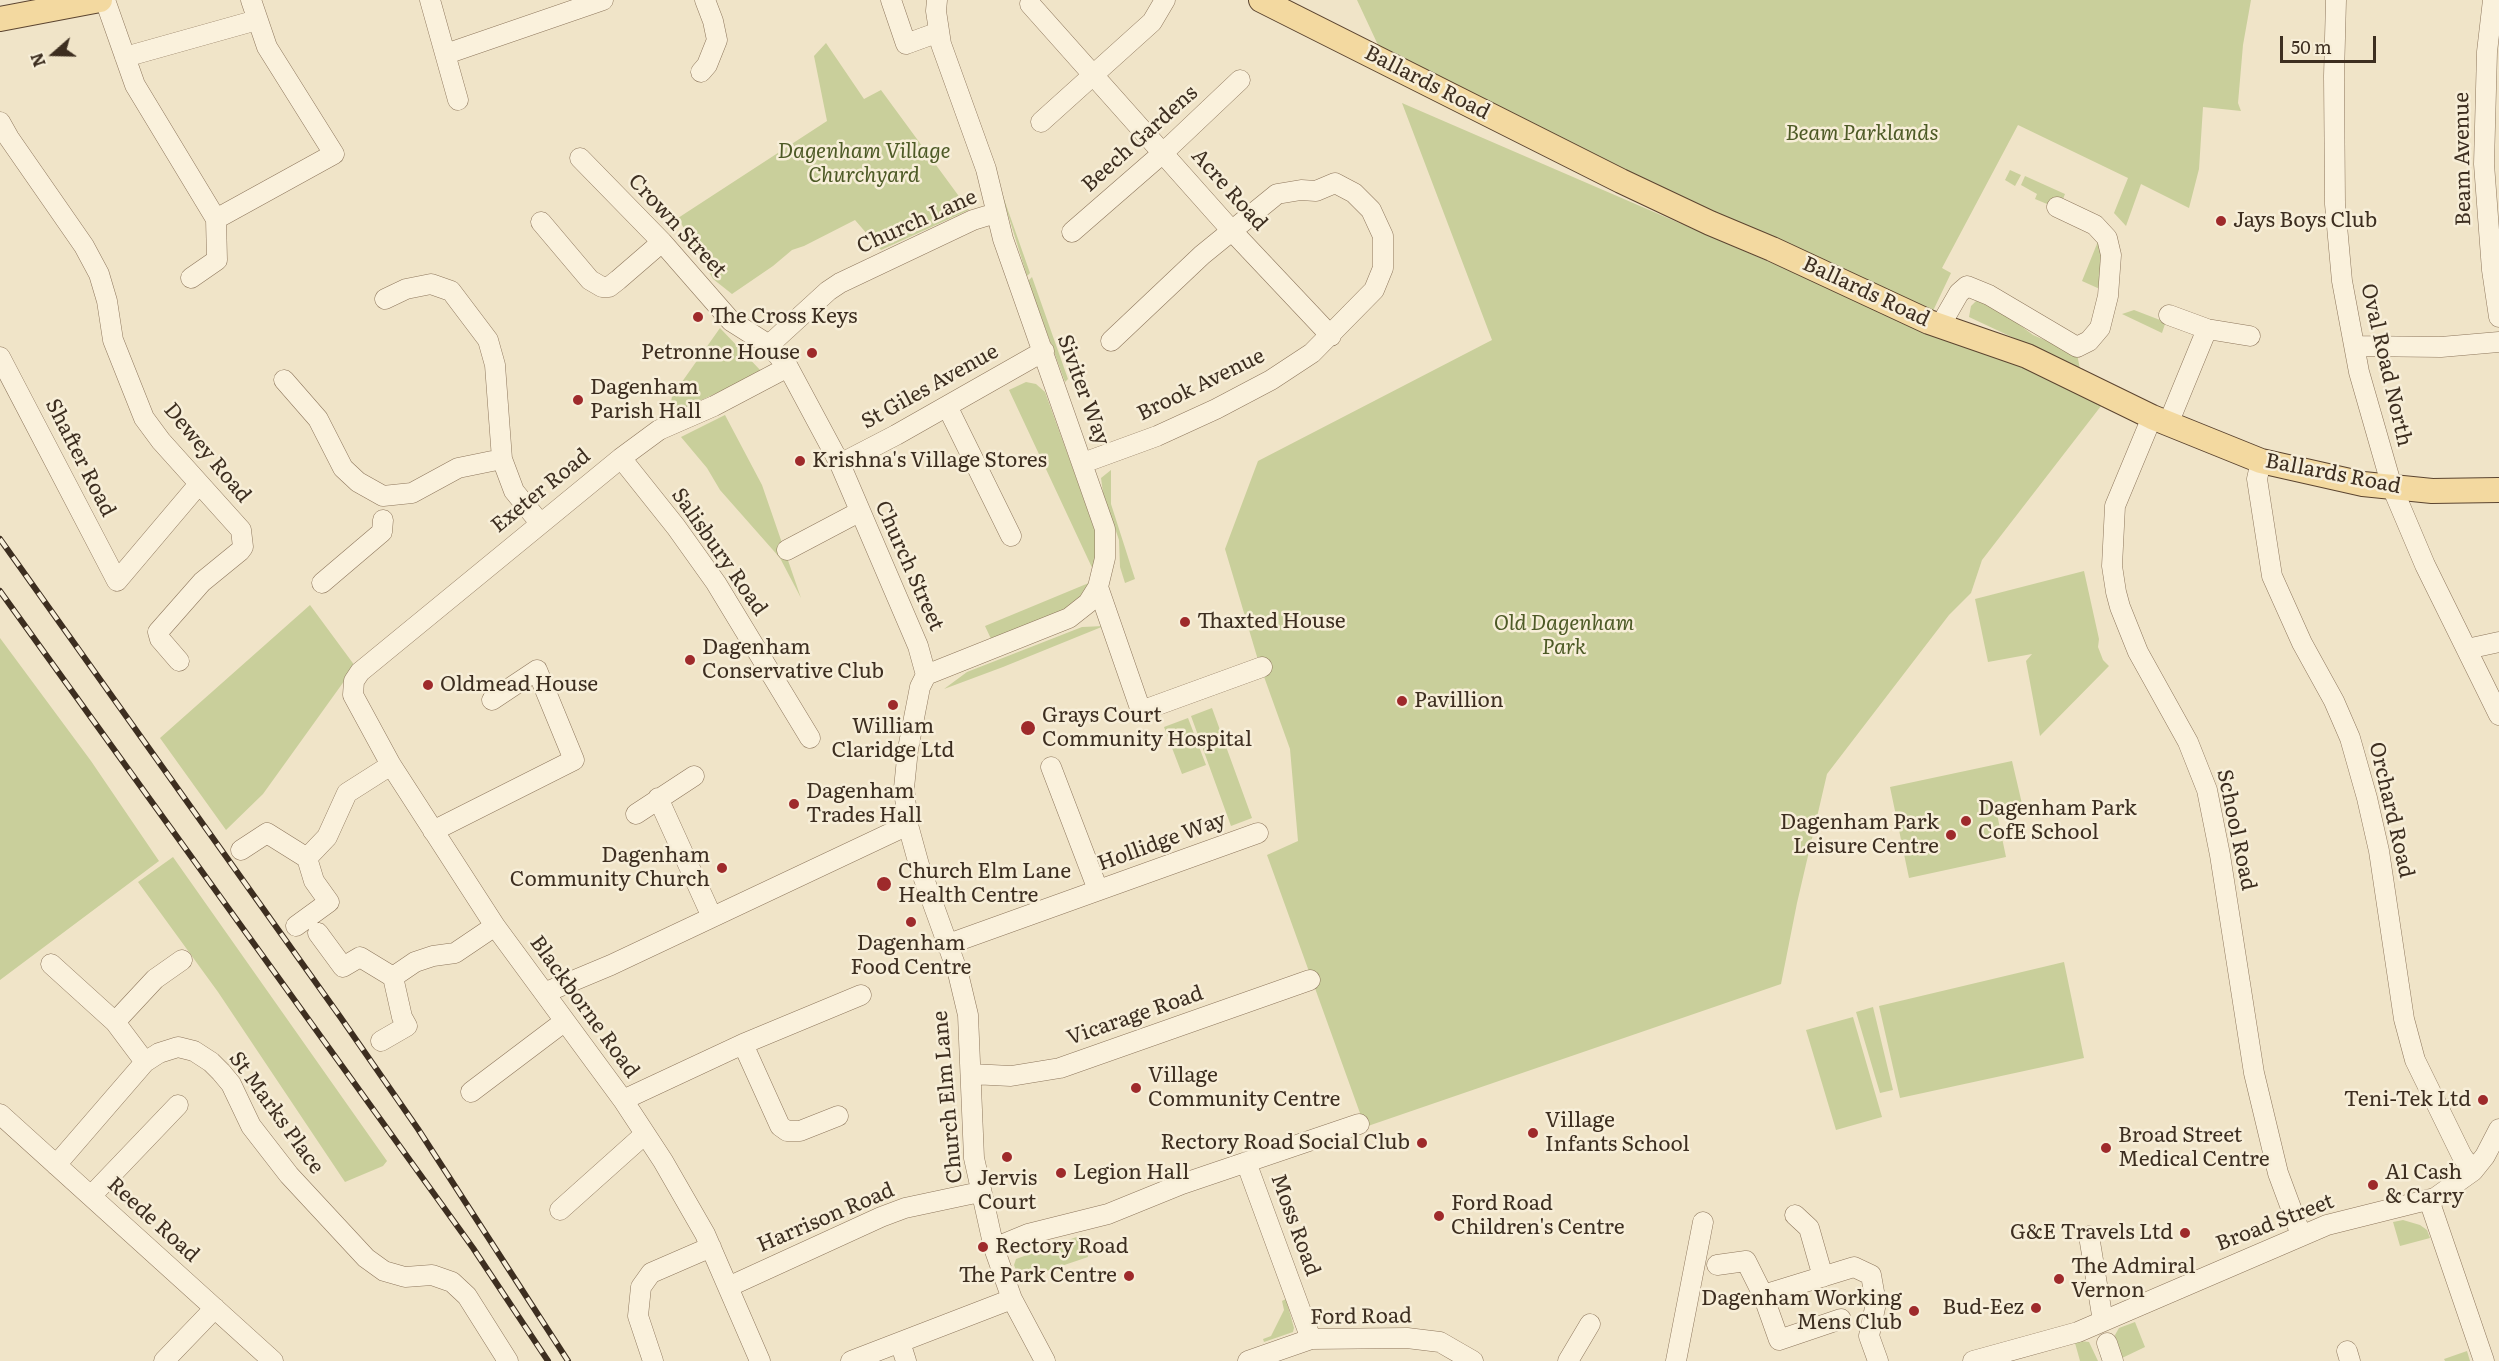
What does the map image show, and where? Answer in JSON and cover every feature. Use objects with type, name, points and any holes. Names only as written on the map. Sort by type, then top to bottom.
[{"type":"main road","points":[[0,19],[100,0]]},
{"type":"main road","name":"Ballards Road","points":[[1261,0],[1622,181],[1940,326],[2028,356],[2160,421],[2261,461],[2343,481],[2392,487],[2432,491],[2499,490]]},
{"type":"street","points":[[105,0],[135,85],[216,219],[217,260],[191,278]]},
{"type":"street","points":[[216,219],[334,154],[267,47],[251,0]]},
{"type":"street","points":[[430,0],[458,100]]},
{"type":"street","points":[[446,54],[603,0]]},
{"type":"street","points":[[701,72],[707,65],[717,40],[705,0]]},
{"type":"street","points":[[891,0],[906,44],[939,32]]},
{"type":"street","name":"Church Lane","points":[[769,345],[828,291],[840,283],[973,220],[996,213],[986,169],[939,32],[937,0]]},
{"type":"street","points":[[1041,122],[1152,22],[1165,0]]},
{"type":"street","name":"Oval Road North","points":[[2336,0],[2335,204],[2342,281],[2354,346],[2392,487],[2425,564],[2499,715]]},
{"type":"street","name":"Beam Avenue","points":[[2493,0],[2487,52],[2484,164],[2492,270],[2499,317]]},
{"type":"street","name":"Acre Road","points":[[1030,4],[1232,231],[1331,336]]},
{"type":"street","points":[[125,57],[257,20]]},
{"type":"street","name":"Beech Gardens","points":[[1072,232],[1164,153],[1240,80]]},
{"type":"street","name":"Dewey Road","points":[[0,122],[84,246],[99,274],[107,301],[113,340],[144,418],[160,441],[241,530],[243,547],[237,556],[202,582],[158,632],[160,639],[179,661]]},
{"type":"street","name":"Crown Street","points":[[580,158],[662,242],[731,321],[769,345]]},
{"type":"street","name":"Brook Avenue","points":[[1083,463],[1157,436],[1245,394],[1312,353],[1374,290],[1383,268],[1383,236],[1371,210],[1354,193],[1335,183],[1316,191],[1301,190],[1276,194],[1202,255],[1111,341]]},
{"type":"street","points":[[1940,326],[1959,293],[1966,286],[1989,296],[2077,347],[2089,341],[2100,328],[2108,296],[2111,255],[2107,238],[2095,225],[2057,207]]},
{"type":"street","name":"Siviter Way","points":[[926,675],[1069,618],[1088,603],[1098,586],[1105,558],[1105,529],[996,213]]},
{"type":"street","points":[[541,222],[590,280],[602,287],[609,286],[618,280],[662,242]]},
{"type":"street","points":[[385,300],[406,289],[431,284],[451,291],[488,340],[495,365],[502,459],[514,491],[540,523]]},
{"type":"street","points":[[2169,315],[2207,329],[2250,336]]},
{"type":"street","name":"School Road","points":[[2207,329],[2115,506],[2112,566],[2120,607],[2138,652],[2181,727],[2207,790],[2220,855],[2233,953],[2254,1073],[2278,1173],[2301,1235]]},
{"type":"street","points":[[2354,346],[2441,346],[2499,342]]},
{"type":"street","name":"Church Street","points":[[769,345],[788,367],[840,464],[918,646],[926,675]]},
{"type":"street","name":"St Giles Avenue","points":[[840,464],[1044,351]]},
{"type":"street","name":"Shafter Road","points":[[0,357],[117,581],[199,484]]},
{"type":"street","name":"Exeter Road","points":[[354,690],[354,681],[360,672],[621,458],[659,430],[714,406],[788,367]]},
{"type":"street","points":[[284,380],[318,419],[343,468],[358,482],[383,496],[412,493],[458,468],[502,459]]},
{"type":"street","points":[[947,406],[1011,536]]},
{"type":"street","name":"Salisbury Road","points":[[621,458],[676,527],[716,584],[810,738]]},
{"type":"street","name":"Orchard Road","points":[[2261,461],[2258,479],[2272,576],[2302,643],[2334,701],[2350,738],[2367,798],[2379,851],[2404,1019],[2415,1060],[2462,1156],[2486,1163]]},
{"type":"street","points":[[787,550],[859,512]]},
{"type":"street","points":[[322,583],[382,532],[382,520]]},
{"type":"street","points":[[1098,586],[1141,711],[1262,667]]},
{"type":"street","points":[[2467,649],[2499,642]]},
{"type":"street","points":[[433,831],[574,760],[537,670],[492,700]]},
{"type":"street","points":[[544,993],[908,825],[904,788],[908,749],[920,687],[926,675]]},
{"type":"street","name":"Blackborne Road","points":[[354,690],[353,695],[391,765],[495,926],[623,1100],[663,1161],[711,1248],[760,1361]]},
{"type":"street","points":[[307,858],[327,837],[347,793],[391,765]]},
{"type":"street","points":[[1051,767],[1098,890]]},
{"type":"street","points":[[636,814],[694,776]]},
{"type":"street","points":[[658,798],[712,917]]},
{"type":"street","name":"Church Elm Lane","points":[[908,825],[946,945],[958,973],[968,1015],[972,1127],[980,1192],[994,1248],[1012,1299],[1045,1361]]},
{"type":"street","points":[[241,850],[267,832],[307,858],[314,881],[329,902],[296,926]]},
{"type":"street","name":"Hollidge Way","points":[[946,945],[1258,833]]},
{"type":"street","points":[[393,977],[423,959],[455,953],[495,926]]},
{"type":"street","points":[[318,933],[343,967],[360,957],[393,977],[406,1026],[381,1041]]},
{"type":"street","points":[[115,1022],[155,979],[182,960]]},
{"type":"street","points":[[51,964],[115,1022],[145,1062]]},
{"type":"street","name":"Vicarage Road","points":[[971,1074],[1011,1076],[1060,1068],[1310,980]]},
{"type":"street","points":[[623,1100],[743,1044],[861,995]]},
{"type":"street","points":[[471,1092],[565,1021]]},
{"type":"street","points":[[743,1044],[780,1126],[787,1131],[800,1131],[838,1116]]},
{"type":"street","name":"St Marks Place","points":[[56,1165],[145,1062],[159,1053],[177,1047],[194,1051],[211,1062],[231,1084],[251,1126],[289,1175],[366,1258],[384,1271],[405,1277],[432,1275],[452,1282],[467,1296],[508,1361]]},
{"type":"street","points":[[90,1196],[178,1105]]},
{"type":"street","name":"Reede Road","points":[[0,1114],[273,1361]]},
{"type":"street","points":[[994,1248],[1028,1234],[1108,1214],[1182,1184],[1359,1124]]},
{"type":"street","points":[[2486,1163],[2499,1129]]},
{"type":"street","points":[[560,1210],[645,1134]]},
{"type":"street","name":"Moss Road","points":[[1246,1162],[1311,1339]]},
{"type":"street","name":"Broad Street","points":[[1972,1361],[2078,1332],[2326,1225],[2429,1200],[2451,1188],[2486,1163]]},
{"type":"street","name":"Harrison Road","points":[[728,1287],[881,1217],[905,1208],[980,1192]]},
{"type":"street","points":[[2429,1200],[2484,1361]]},
{"type":"street","points":[[1795,1215],[1809,1228],[1823,1277]]},
{"type":"street","points":[[1676,1361],[1703,1222]]},
{"type":"street","points":[[2089,1236],[2103,1321]]},
{"type":"street","points":[[653,1361],[638,1316],[641,1287],[651,1273],[711,1248]]},
{"type":"street","points":[[1717,1265],[1746,1261],[1763,1295],[1779,1340],[1841,1319]]},
{"type":"street","points":[[1763,1295],[1854,1267],[1871,1275],[1876,1303],[1869,1336],[1878,1361]]},
{"type":"street","points":[[852,1361],[903,1352],[1012,1299]]},
{"type":"street","points":[[164,1361],[215,1308]]},
{"type":"street","points":[[1568,1361],[1590,1324]]},
{"type":"street","name":"Ford Road","points":[[1248,1361],[1311,1339],[1407,1338],[1440,1342],[1473,1361]]},
{"type":"green space","name":"Beam Parklands","points":[[1357,0],[2251,0],[2243,45],[2238,103],[2241,111],[2203,107],[2199,169],[2189,208],[2141,184],[2126,226],[2114,213],[2128,178],[2018,125],[1942,268],[1951,273],[1932,313],[1385,60]]},
{"type":"green space","name":"Dagenham Village Churchyard","points":[[826,43],[864,99],[881,90],[969,210],[881,250],[855,220],[792,250],[732,294],[713,279],[678,218],[827,121],[814,56]]},
{"type":"green space","name":"Old Dagenham Park","points":[[1402,103],[1929,331],[2031,371],[2101,406],[1982,560],[1971,593],[1949,615],[1827,774],[1781,984],[1365,1127],[1267,855],[1298,841],[1290,749],[1258,660],[1225,549],[1258,461],[1492,340]]},
{"type":"green space","points":[[2010,170],[2021,175],[2015,186],[2005,180]]},
{"type":"green space","points":[[2025,176],[2065,194],[2059,209],[2035,199],[2037,194],[2021,185]]},
{"type":"green space","points":[[998,182],[1030,273],[1027,276]]},
{"type":"green space","points":[[2101,234],[2105,238],[2102,290],[2082,281]]},
{"type":"green space","points":[[1032,277],[1068,379],[1065,382],[1028,281]]},
{"type":"green space","points":[[1977,300],[2001,311],[2033,335],[2077,354],[2080,369],[1969,317],[1971,306]]},
{"type":"green space","points":[[2172,303],[2162,333],[2122,314],[2134,310],[2160,320],[2166,316]]},
{"type":"green space","points":[[720,328],[762,372],[669,415],[672,396]]},
{"type":"green space","points":[[1026,382],[1036,384],[1045,392],[1077,480],[1095,531],[1098,557],[1095,574],[1009,390]]},
{"type":"green space","points":[[725,415],[762,485],[801,598],[780,558],[720,490],[707,468],[681,437]]},
{"type":"green space","points":[[1111,470],[1111,504],[1135,579],[1125,583],[1120,567],[1119,540],[1103,493],[1101,478]]},
{"type":"green space","points":[[2084,571],[2099,639],[2098,647],[2103,660],[2109,666],[2040,736],[2026,661],[2032,654],[1988,662],[1975,599]]},
{"type":"green space","points":[[1096,580],[1078,606],[992,641],[985,626]]},
{"type":"green space","points":[[310,605],[355,666],[263,794],[226,830],[160,738]]},
{"type":"green space","points":[[1104,626],[944,689],[967,672],[1082,627]]},
{"type":"green space","points":[[0,638],[91,761],[159,861],[0,980]]},
{"type":"green space","points":[[1212,708],[1252,818],[1231,826],[1191,716]]},
{"type":"green space","points":[[1188,718],[1206,765],[1182,774],[1164,727]]},
{"type":"green space","name":"Dagenham Park Leisure Centre","points":[[2012,761],[2023,808],[1997,814],[2006,857],[1909,878],[1890,787]]},
{"type":"green space","points":[[173,857],[387,1161],[383,1166],[345,1182],[218,992],[138,882]]},
{"type":"green space","points":[[2064,962],[2084,1058],[1900,1098],[1879,1006]]},
{"type":"green space","points":[[1873,1007],[1893,1090],[1880,1093],[1856,1012]]},
{"type":"green space","points":[[1853,1017],[1882,1117],[1836,1130],[1806,1030]]},
{"type":"green space","points":[[2403,1220],[2420,1225],[2427,1230],[2430,1238],[2400,1246],[2393,1222]]},
{"type":"green space","points":[[1082,1235],[1088,1257],[1020,1280],[1014,1265],[1016,1259]]},
{"type":"green space","points":[[1286,1299],[1294,1328],[1293,1332],[1264,1342],[1263,1339],[1271,1336],[1284,1310],[1282,1301]]},
{"type":"green space","points":[[2135,1322],[2145,1347],[2122,1358],[2115,1335],[2119,1328]]},
{"type":"green space","points":[[2089,1342],[2098,1361],[2080,1361],[2075,1343]]},
{"type":"green space","points":[[2467,1351],[2470,1361],[2445,1361],[2444,1359]]},
{"type":"railway","points":[[0,539],[418,1129],[568,1361]]},
{"type":"railway","points":[[0,591],[473,1248],[548,1361]]},
{"type":"place","name":"Jays Boys Club","points":[[2221,221]]},
{"type":"place","name":"The Cross Keys","points":[[698,317]]},
{"type":"place","name":"Petronne House","points":[[812,353]]},
{"type":"place","name":"Dagenham Parish Hall","points":[[578,400]]},
{"type":"place","name":"Krishna's Village Stores","points":[[800,461]]},
{"type":"place","name":"Thaxted House","points":[[1185,622]]},
{"type":"place","name":"Dagenham Conservative Club","points":[[690,660]]},
{"type":"place","name":"Oldmead House","points":[[428,685]]},
{"type":"place","name":"Pavillion","points":[[1402,701]]},
{"type":"place","name":"William Claridge Ltd","points":[[893,705]]},
{"type":"place","name":"Grays Court Community Hospital","points":[[1028,728]]},
{"type":"place","name":"Dagenham Trades Hall","points":[[794,804]]},
{"type":"place","name":"Dagenham Park CofE School","points":[[1966,821]]},
{"type":"place","name":"Dagenham Park Leisure Centre","points":[[1951,835]]},
{"type":"place","name":"Dagenham Community Church","points":[[722,868]]},
{"type":"place","name":"Church Elm Lane Health Centre","points":[[884,884]]},
{"type":"place","name":"Dagenham Food Centre","points":[[911,922]]},
{"type":"place","name":"Village Community Centre","points":[[1136,1088]]},
{"type":"place","name":"Teni-Tek Ltd","points":[[2483,1100]]},
{"type":"place","name":"Village Infants School","points":[[1533,1133]]},
{"type":"place","name":"Rectory Road Social Club","points":[[1422,1143]]},
{"type":"place","name":"Broad Street Medical Centre","points":[[2106,1148]]},
{"type":"place","name":"Jervis Court","points":[[1007,1157]]},
{"type":"place","name":"Legion Hall","points":[[1061,1173]]},
{"type":"place","name":"A1 Cash & Carry","points":[[2373,1185]]},
{"type":"place","name":"Ford Road Children's Centre","points":[[1439,1216]]},
{"type":"place","name":"G&E Travels Ltd","points":[[2185,1233]]},
{"type":"place","name":"Rectory Road","points":[[983,1247]]},
{"type":"place","name":"The Park Centre","points":[[1129,1276]]},
{"type":"place","name":"The Admiral Vernon","points":[[2059,1279]]},
{"type":"place","name":"Bud-Eez","points":[[2036,1308]]},
{"type":"place","name":"Dagenham Working Mens Club","points":[[1914,1311]]}]
